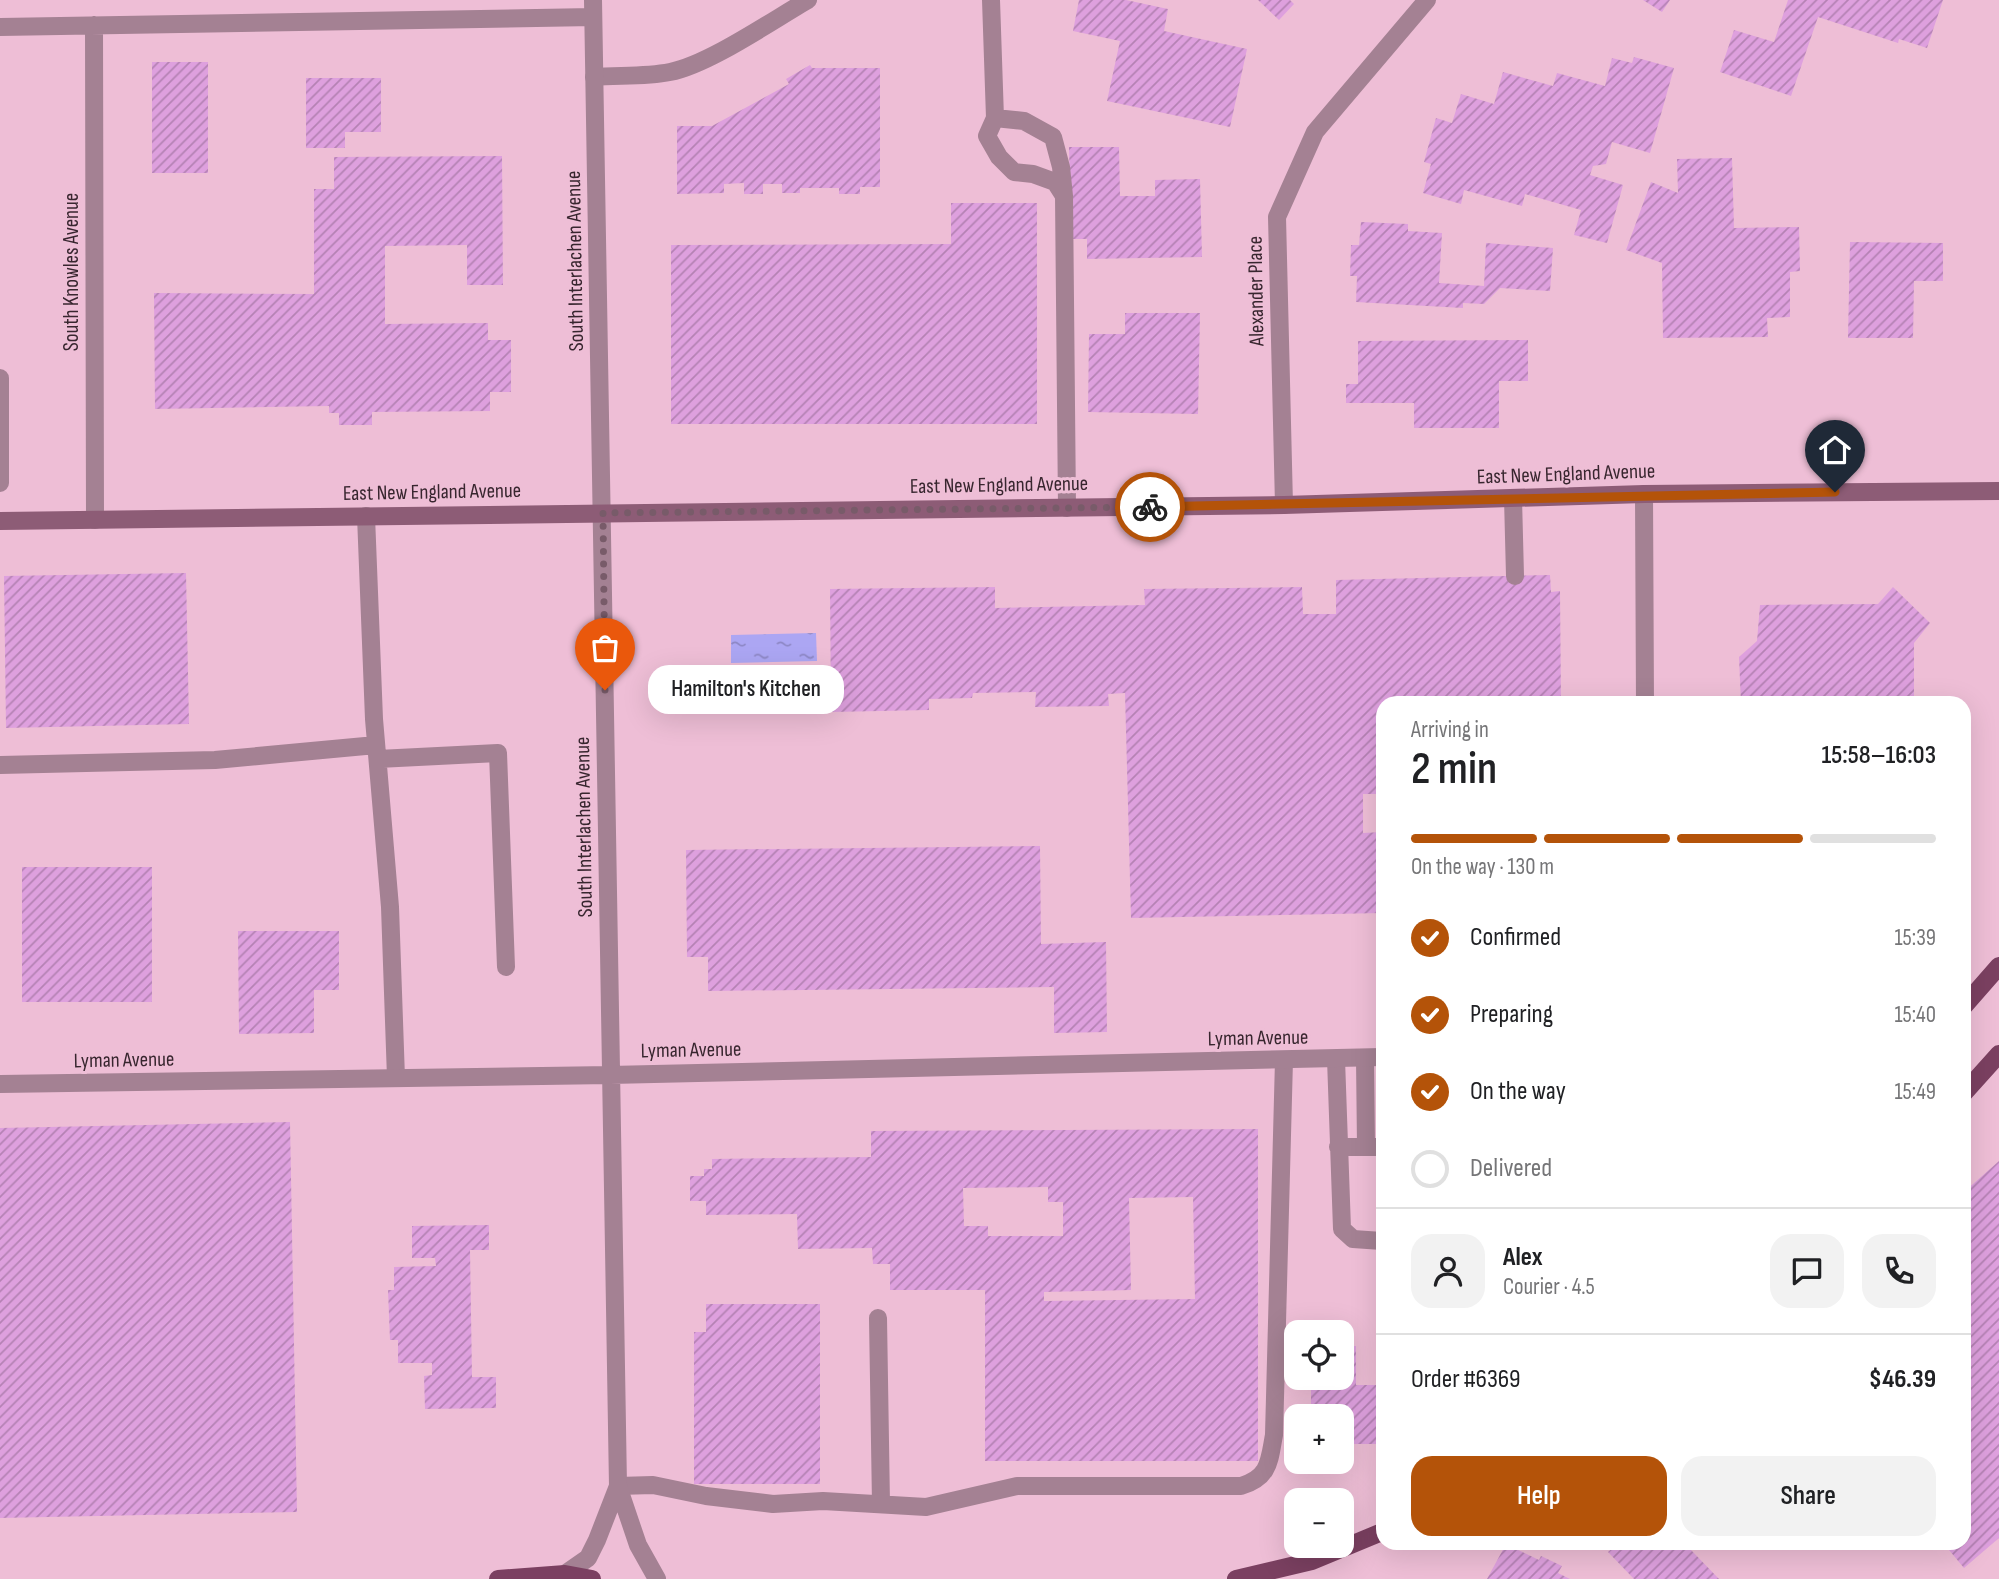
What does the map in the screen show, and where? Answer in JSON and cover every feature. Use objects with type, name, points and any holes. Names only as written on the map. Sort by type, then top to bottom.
[{"type":"main road","points":[[1971,998],[1999,966]]},
{"type":"main road","points":[[1971,1085],[1999,1054]]},
{"type":"main road","points":[[1242,1579],[1312,1561],[1376,1534]]},
{"type":"main road","points":[[498,1579],[565,1574],[592,1579]]},
{"type":"street","points":[[594,77],[670,72],[685,67],[714,54],[808,0]]},
{"type":"street","points":[[991,0],[995,118],[987,136],[999,157],[1014,172],[1033,174],[1055,182],[1064,196]]},
{"type":"street","name":"Alexander Place","points":[[1284,505],[1278,217],[1315,132],[1427,0]]},
{"type":"street","points":[[0,27],[593,9]]},
{"type":"street","name":"South Interlachen Avenue","points":[[593,9],[618,1486],[638,1545],[657,1579]]},
{"type":"street","name":"South Knowles Avenue","points":[[94,25],[95,520]]},
{"type":"street","points":[[995,118],[1024,121],[1053,137],[1061,167],[1064,196],[1067,508]]},
{"type":"street","points":[[0,378],[0,483]]},
{"type":"street","name":"East New England Avenue","points":[[0,521],[1284,505],[1644,494],[1999,491]]},
{"type":"street","points":[[1644,494],[1645,696]]},
{"type":"street","points":[[1513,498],[1515,576]]},
{"type":"street","points":[[366,516],[377,752],[390,907],[396,1078]]},
{"type":"street","points":[[0,765],[215,761],[377,752],[498,753],[506,967]]},
{"type":"street","points":[[1338,1147],[1374,1147],[1374,1058]]},
{"type":"street","name":"Lyman Avenue","points":[[0,1084],[610,1075],[1374,1058]]},
{"type":"street","points":[[1336,1059],[1342,1229],[1353,1239],[1376,1241]]},
{"type":"street","points":[[618,1486],[653,1485],[706,1496],[773,1504],[823,1501],[926,1507],[1017,1486],[1241,1486],[1255,1482],[1268,1468],[1274,1436],[1284,1060]]},
{"type":"street","points":[[878,1318],[881,1504]]},
{"type":"street","name":"South Interlachen Avenue","points":[[565,1574],[588,1558],[618,1486]]},
{"type":"water","points":[[816,633],[817,661],[731,663],[731,635]]},
{"type":"building","points":[[1079,0],[1126,0],[1168,9],[1164,31],[1247,49],[1230,127],[1107,101],[1120,41],[1073,31]]},
{"type":"building","points":[[1258,0],[1290,0],[1294,4],[1279,20]]},
{"type":"building","points":[[1643,0],[1670,0],[1662,12]]},
{"type":"building","points":[[1788,0],[1943,0],[1927,48],[1899,39],[1898,43],[1818,17],[1791,96],[1720,72],[1734,30],[1774,42]]},
{"type":"building","points":[[1634,57],[1674,68],[1650,153],[1612,142],[1606,164],[1593,166],[1590,175],[1623,185],[1607,243],[1574,235],[1581,210],[1525,194],[1522,206],[1464,190],[1461,204],[1423,193],[1431,164],[1424,162],[1436,118],[1452,123],[1461,94],[1494,104],[1503,72],[1553,86],[1557,73],[1605,86],[1612,58],[1632,63]]},
{"type":"building","points":[[152,62],[208,62],[208,173],[152,173]]},
{"type":"building","points":[[810,65],[812,68],[880,68],[880,187],[860,187],[860,194],[839,194],[839,188],[800,188],[800,193],[782,193],[782,184],[763,184],[763,194],[744,194],[744,183],[724,184],[724,193],[677,194],[677,126],[712,126],[789,84],[786,79]]},
{"type":"building","points":[[306,78],[381,78],[381,132],[345,132],[345,148],[306,148]]},
{"type":"building","points":[[1069,147],[1119,147],[1120,196],[1155,196],[1155,180],[1200,179],[1202,257],[1087,259],[1087,239],[1071,239]]},
{"type":"building","points":[[502,156],[503,285],[467,285],[467,245],[385,246],[385,324],[488,323],[488,340],[511,340],[511,392],[490,392],[490,411],[372,412],[372,425],[339,425],[339,413],[329,413],[329,406],[155,409],[154,293],[314,294],[314,189],[334,189],[334,157]]},
{"type":"building","points":[[1732,158],[1734,228],[1799,227],[1800,271],[1790,272],[1790,317],[1767,318],[1768,337],[1663,338],[1662,263],[1626,250],[1651,182],[1678,193],[1677,159]]},
{"type":"building","points":[[951,203],[1037,203],[1037,424],[671,424],[671,245],[951,244]]},
{"type":"building","points":[[1361,222],[1408,224],[1408,231],[1442,233],[1439,283],[1484,286],[1486,243],[1553,248],[1550,291],[1500,288],[1484,304],[1463,303],[1463,308],[1356,302],[1357,276],[1350,276],[1351,245],[1359,245]]},
{"type":"building","points":[[1850,242],[1943,243],[1943,281],[1914,281],[1913,338],[1848,338]]},
{"type":"building","points":[[1125,313],[1200,313],[1198,414],[1088,412],[1089,334],[1125,334]]},
{"type":"building","points":[[1528,340],[1528,381],[1499,381],[1499,428],[1414,428],[1414,403],[1346,403],[1346,384],[1358,384],[1358,341]]},
{"type":"building","points":[[186,573],[189,724],[6,728],[4,576]]},
{"type":"building","points":[[1550,575],[1551,592],[1560,591],[1561,696],[1376,696],[1376,794],[1363,794],[1363,833],[1376,832],[1376,913],[1131,918],[1125,693],[1108,694],[1109,706],[1035,707],[1036,692],[973,693],[972,698],[929,699],[929,710],[831,712],[830,589],[995,587],[995,608],[1145,605],[1144,589],[1302,587],[1303,614],[1336,614],[1336,580]]},
{"type":"building","points":[[1893,587],[1930,623],[1914,643],[1914,696],[1741,696],[1739,657],[1757,641],[1760,605],[1878,604]]},
{"type":"building","points":[[1040,846],[1041,944],[1106,942],[1107,1032],[1054,1033],[1054,987],[708,991],[708,957],[687,957],[686,850]]},
{"type":"building","points":[[22,867],[152,867],[152,1002],[22,1002]]},
{"type":"building","points":[[238,931],[339,931],[339,990],[314,990],[314,1033],[239,1034]]},
{"type":"building","points":[[290,1122],[297,1512],[0,1518],[0,1128]]},
{"type":"building","points":[[1258,1129],[1258,1461],[985,1461],[985,1290],[890,1290],[890,1264],[873,1264],[872,1248],[798,1249],[797,1214],[706,1215],[706,1201],[690,1201],[690,1176],[704,1176],[704,1169],[712,1169],[712,1159],[871,1157],[871,1131]],"holes":[[[1048,1187],[1048,1202],[1063,1202],[1063,1236],[988,1236],[988,1226],[964,1226],[963,1188]],[[1193,1197],[1195,1299],[1044,1301],[1044,1292],[1131,1290],[1129,1198]]]},
{"type":"building","points":[[1999,1161],[1999,1538],[1964,1568],[1949,1550],[1971,1550],[1971,1186]]},
{"type":"building","points":[[489,1225],[489,1250],[470,1250],[472,1377],[496,1377],[496,1408],[425,1409],[424,1376],[432,1375],[432,1363],[398,1363],[398,1340],[390,1340],[388,1290],[394,1290],[394,1267],[436,1266],[435,1258],[412,1258],[412,1226]]},
{"type":"building","points":[[706,1304],[820,1304],[820,1484],[694,1484],[694,1332],[706,1332]]},
{"type":"building","points":[[1356,1346],[1356,1385],[1376,1385],[1376,1444],[1354,1444],[1354,1404],[1311,1404],[1311,1390],[1354,1390]]},
{"type":"building","points":[[1503,1550],[1518,1550],[1539,1560],[1541,1556],[1562,1566],[1558,1573],[1570,1579],[1487,1579]]},
{"type":"building","points":[[1691,1550],[1719,1579],[1634,1579],[1608,1552]]},
{"type":"way so far","points":[[605,690],[603,513],[1150,507]]},
{"type":"place","name":"Hamilton's Kitchen","points":[[605,690]]},
{"type":"route","points":[[1150,507],[1644,494],[1835,492]]}]
